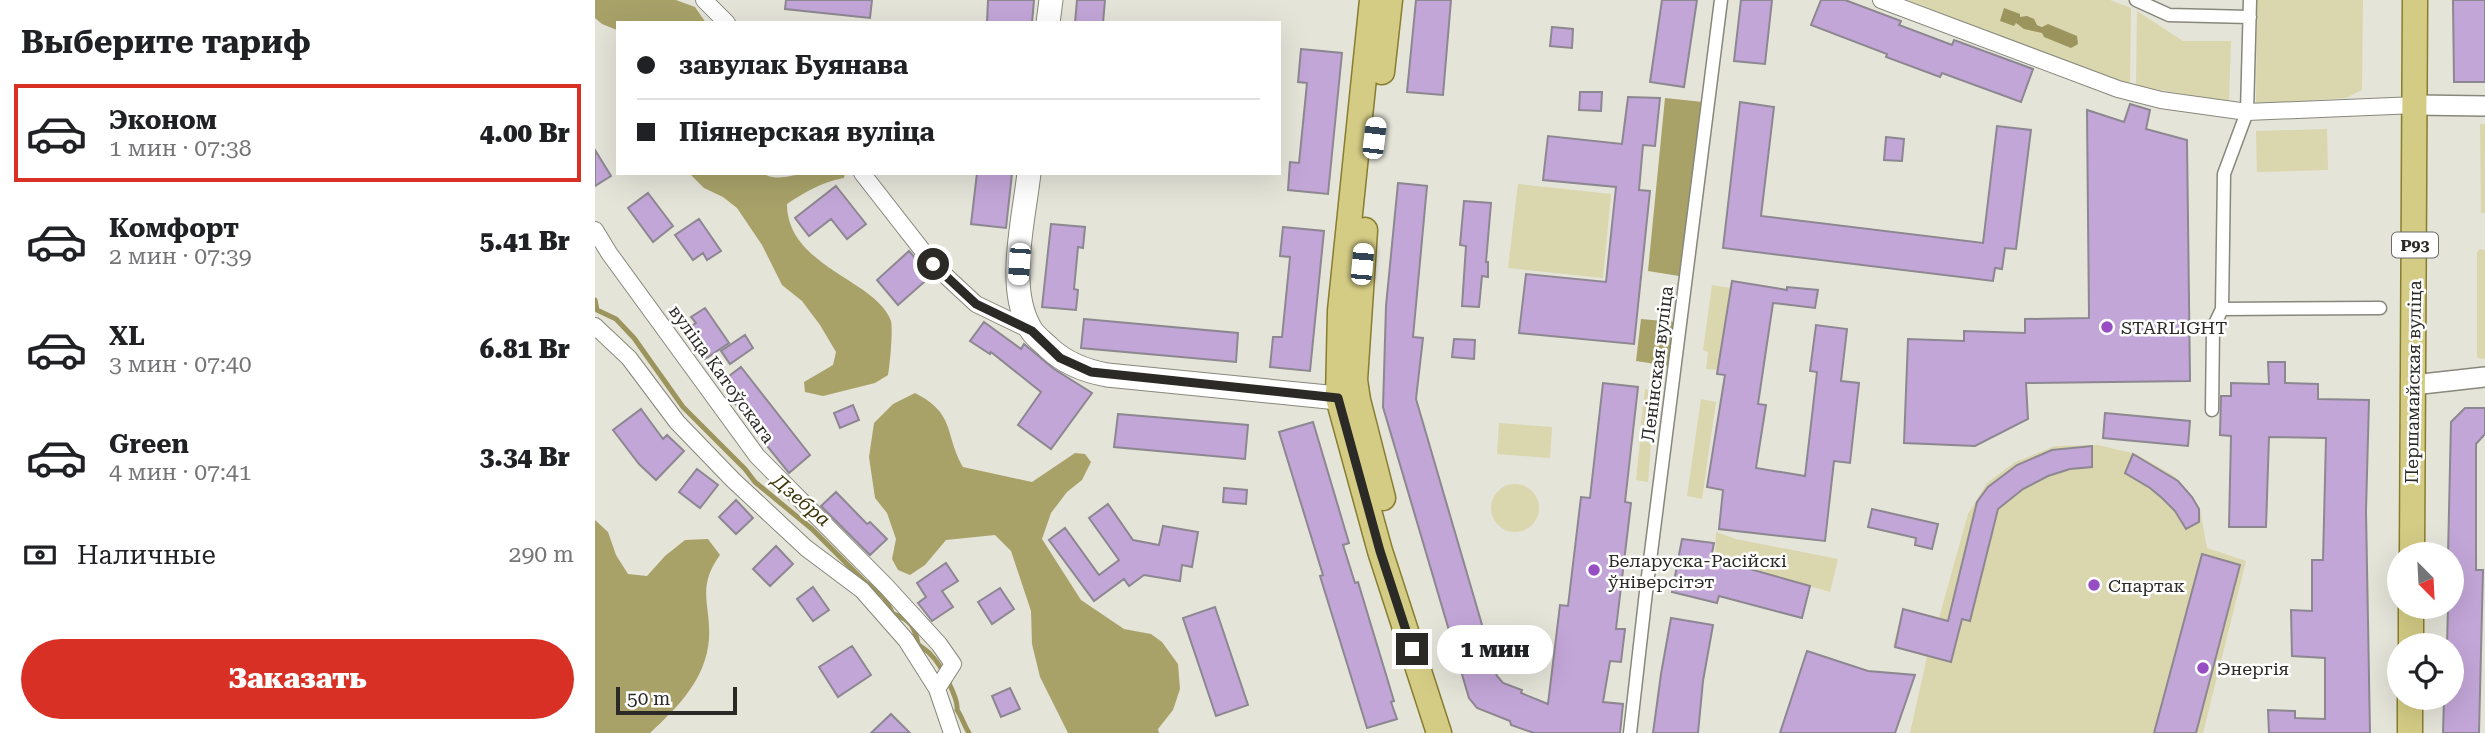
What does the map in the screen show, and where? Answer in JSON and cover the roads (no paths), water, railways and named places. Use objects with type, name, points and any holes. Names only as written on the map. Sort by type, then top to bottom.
[{"type":"main road","points":[[1048,21],[1051,0]]},
{"type":"main road","points":[[1372,0],[1341,311],[1348,399],[1380,551],[1439,733]]},
{"type":"main road","points":[[1390,0],[1371,163],[1355,380],[1348,399],[1453,733]]},
{"type":"main road","name":"Першамайская вуліца","points":[[2412,542],[2415,0]]},
{"type":"main road","points":[[1029,175],[1018,288],[1022,311],[1032,331],[1060,358],[1091,372],[1348,399]]},
{"type":"main road","points":[[2410,710],[2410,733]]},
{"type":"street","points":[[704,0],[725,21]]},
{"type":"street","name":"Ленінская вуліца","points":[[1630,733],[1721,0]]},
{"type":"street","points":[[1881,0],[2118,89],[2161,100],[2248,112],[2416,105],[2485,106]]},
{"type":"street","points":[[2136,0],[2169,15],[2250,17]]},
{"type":"street","points":[[2212,410],[2213,328],[2222,309],[2224,174],[2248,112],[2250,0]]},
{"type":"street","points":[[864,175],[942,272],[976,304],[1032,331]]},
{"type":"street","name":"вуліца Катоўскага","points":[[595,230],[757,456],[886,586],[939,644],[953,664],[937,689]]},
{"type":"street","points":[[2222,309],[2380,308]]},
{"type":"street","points":[[595,326],[629,358],[677,422],[733,480],[806,548],[862,590],[906,640],[937,689],[952,733]]},
{"type":"street","points":[[2413,385],[2485,377]]},
{"type":"waterway","name":"Дзебра","points":[[595,300],[597,310],[616,319],[634,338],[683,407],[755,482],[812,529],[864,581],[884,597],[893,614],[911,624],[918,644],[935,659],[944,673],[957,710],[969,733]]},
{"type":"place","name":"STARLIGHT","points":[[2107,327]]},
{"type":"place","name":"Беларуска-Расійскі ўніверсітэт","points":[[1594,570]]},
{"type":"place","name":"Спартак","points":[[2094,585]]},
{"type":"place","name":"Энергія","points":[[2203,668]]}]
